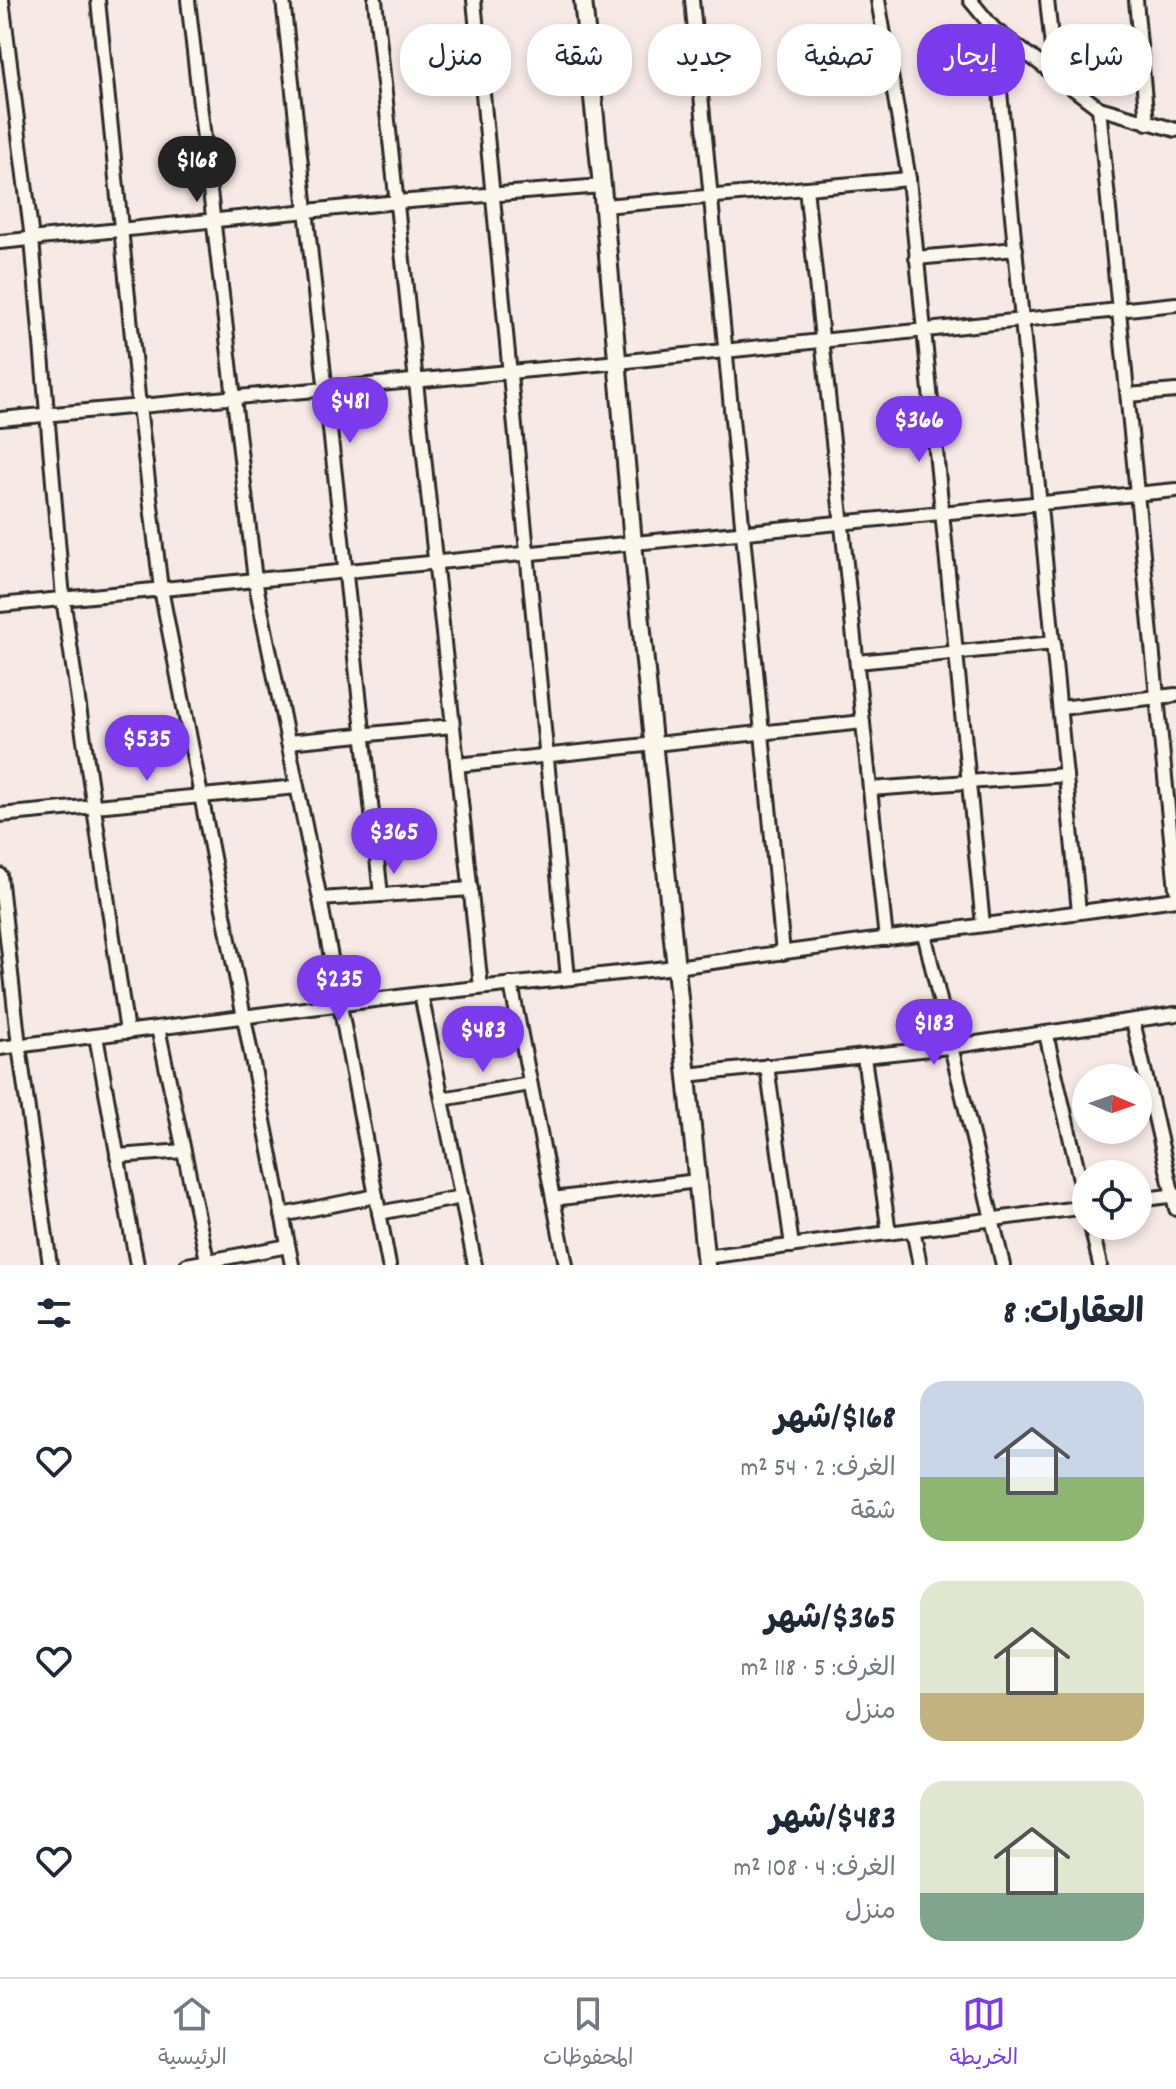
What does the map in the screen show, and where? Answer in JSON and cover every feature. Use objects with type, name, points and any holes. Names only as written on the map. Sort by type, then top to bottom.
[{"type":"main road","points":[[583,0],[633,543],[705,1261]]},
{"type":"street","points":[[2,0],[32,239],[63,598],[127,1032]]},
{"type":"street","points":[[98,0],[139,406],[161,589],[292,1265]]},
{"type":"street","points":[[188,0],[255,580],[320,899],[389,1265]]},
{"type":"street","points":[[283,0],[381,895]]},
{"type":"street","points":[[375,0],[481,987]]},
{"type":"street","points":[[474,0],[568,978]]},
{"type":"street","points":[[692,0],[783,953]]},
{"type":"street","points":[[878,0],[909,179],[983,925]]},
{"type":"street","points":[[970,0],[990,24]]},
{"type":"street","points":[[1047,0],[1050,24]]},
{"type":"street","points":[[1136,0],[1147,123]]},
{"type":"street","points":[[1025,52],[1041,64]]},
{"type":"street","points":[[1001,96],[1079,912]]},
{"type":"street","points":[[1083,96],[1099,108],[1176,130]]},
{"type":"street","points":[[1099,108],[1176,889]]},
{"type":"street","points":[[604,206],[909,179]]},
{"type":"street","points":[[0,242],[397,202],[602,186]]},
{"type":"street","points":[[806,188],[886,939]]},
{"type":"street","points":[[916,258],[1016,249]]},
{"type":"street","points":[[0,419],[618,362],[1176,304]]},
{"type":"street","points":[[1128,395],[1176,391]]},
{"type":"street","points":[[0,605],[1176,490]]},
{"type":"street","points":[[857,662],[1054,643]]},
{"type":"street","points":[[1060,708],[1176,695]]},
{"type":"street","points":[[457,765],[863,722]]},
{"type":"street","points":[[288,742],[452,726]]},
{"type":"street","points":[[870,789],[1066,775]]},
{"type":"street","points":[[0,815],[297,787]]},
{"type":"street","points":[[0,875],[19,1046],[50,1265]]},
{"type":"street","points":[[320,899],[471,889]]},
{"type":"street","points":[[0,1048],[421,994],[676,967],[1176,899]]},
{"type":"street","points":[[924,933],[1003,1265]]},
{"type":"street","points":[[511,984],[566,1265]]},
{"type":"street","points":[[421,994],[475,1265]]},
{"type":"street","points":[[687,1075],[949,1047],[1176,1014]]},
{"type":"street","points":[[1133,1021],[1176,1209]]},
{"type":"street","points":[[158,1028],[207,1260]]},
{"type":"street","points":[[1046,1034],[1075,1160]]},
{"type":"street","points":[[96,1036],[137,1265]]},
{"type":"street","points":[[864,1057],[889,1233]]},
{"type":"street","points":[[767,1066],[792,1246]]},
{"type":"street","points":[[442,1099],[530,1084]]},
{"type":"street","points":[[117,1156],[184,1151]]},
{"type":"street","points":[[553,1199],[697,1181]]},
{"type":"street","points":[[1152,1198],[1174,1195]]},
{"type":"street","points":[[282,1215],[376,1196]]},
{"type":"street","points":[[379,1213],[462,1197]]},
{"type":"street","points":[[705,1261],[1072,1208]]},
{"type":"street","points":[[913,1230],[920,1265]]},
{"type":"street","points":[[1094,1240],[1100,1265]]},
{"type":"street","points":[[187,1265],[288,1246]]}]
